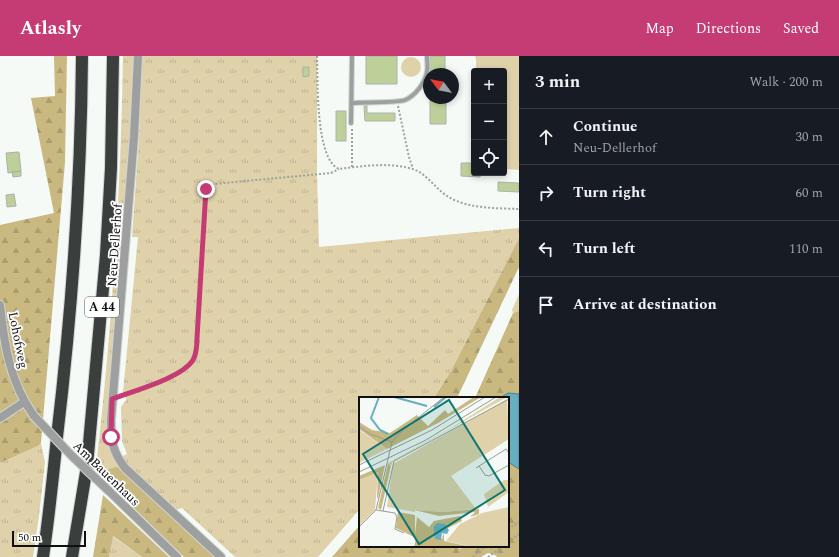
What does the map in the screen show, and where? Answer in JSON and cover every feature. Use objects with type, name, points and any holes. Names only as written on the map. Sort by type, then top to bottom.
[{"type":"highway","name":"A 44","points":[[42,557],[62,402],[71,298],[78,207],[82,56]]},
{"type":"highway","name":"A 44","points":[[72,557],[87,466],[106,255],[111,168],[113,56]]},
{"type":"street","name":"Neu-Dellerhof","points":[[138,56],[134,136],[112,399],[112,444],[119,460],[125,468],[221,557]]},
{"type":"street","name":"Lohofweg","points":[[0,305],[6,353],[24,402]]},
{"type":"street","name":"Am Bauenhaus","points":[[24,402],[34,416],[72,456],[177,557]]},
{"type":"street","points":[[0,418],[24,402]]},
{"type":"lane","points":[[351,123],[352,56]]},
{"type":"lane","points":[[352,103],[404,101],[413,95],[420,87],[427,71],[427,56]]},
{"type":"path","points":[[317,56],[318,107],[324,149],[334,167],[339,169]]},
{"type":"path","points":[[398,101],[409,157],[413,169]]},
{"type":"path","points":[[351,123],[352,168]]},
{"type":"path","points":[[112,399],[170,377],[184,369],[193,360],[197,344],[206,192],[208,187],[214,184],[331,173],[339,169],[380,165],[413,169],[434,184],[446,195],[464,203],[519,209]]},
{"type":"path","points":[[509,528],[519,522]]},
{"type":"path","points":[[509,541],[519,534]]},
{"type":"path","points":[[473,557],[484,547]]},
{"type":"path","points":[[488,557],[502,547]]},
{"type":"green space","points":[[54,56],[67,56],[65,162],[41,443],[38,446],[0,463],[0,225],[54,213],[31,98],[55,96]]},
{"type":"green space","points":[[123,56],[135,56],[132,123],[108,419],[109,445],[122,468],[109,469],[101,476],[98,471],[97,459],[115,258]]},
{"type":"green space","points":[[142,56],[317,56],[317,173],[319,247],[519,228],[519,238],[451,371],[435,397],[359,397],[359,510],[318,557],[235,557],[182,508],[176,510],[127,465],[121,457],[127,454],[122,441],[121,407],[126,400],[126,395],[163,382],[180,372],[194,359],[192,359],[178,372],[170,376],[152,384],[125,393],[123,392],[138,237],[132,237],[139,136]]},
{"type":"green space","points":[[475,56],[519,56],[519,170],[507,169],[507,68],[476,68]]},
{"type":"green space","points":[[407,57],[415,57],[421,63],[421,71],[415,77],[407,77],[401,71],[401,63]]},
{"type":"green space","points":[[519,238],[519,267],[457,397],[435,397],[451,371]]},
{"type":"green space","points":[[519,294],[519,311],[513,313],[512,310]]},
{"type":"green space","points":[[519,311],[519,394],[508,393],[502,397],[475,397],[513,313]]},
{"type":"green space","points":[[41,443],[45,462],[33,557],[0,557],[0,463],[38,446]]},
{"type":"green space","points":[[509,463],[519,469],[519,557],[497,557],[488,553],[481,557],[332,557],[359,526],[359,547],[457,547],[460,549],[463,547],[509,547]]},
{"type":"green space","points":[[116,467],[122,468],[215,557],[184,557],[101,476],[109,469]]},
{"type":"green space","points":[[103,495],[169,557],[142,557],[113,536],[109,557],[93,557]]},
{"type":"green space","points":[[112,536],[142,557],[109,557]]},
{"type":"water","points":[[508,393],[519,394],[519,469],[509,463],[509,397],[502,397]]},
{"type":"building","points":[[366,56],[397,56],[397,84],[366,84]]},
{"type":"building","points":[[430,56],[445,56],[445,68],[430,68]]},
{"type":"building","points":[[303,67],[309,67],[309,76],[303,77]]},
{"type":"building","points":[[430,104],[446,104],[446,124],[430,124]]},
{"type":"building","points":[[367,105],[367,113],[395,113],[395,121],[365,121],[364,106]]},
{"type":"building","points":[[336,111],[346,111],[346,141],[336,141]]},
{"type":"building","points":[[19,152],[21,171],[8,173],[6,153]]},
{"type":"building","points":[[461,163],[471,163],[471,176],[480,176],[480,177],[461,176]]},
{"type":"building","points":[[21,171],[21,176],[13,177],[12,172]]},
{"type":"building","points":[[498,182],[519,183],[519,192],[498,191]]},
{"type":"building","points":[[14,194],[16,206],[7,207],[6,195]]},
{"type":"route","points":[[111,437],[112,399],[170,377],[184,369],[193,360],[195,355],[206,189]]}]
